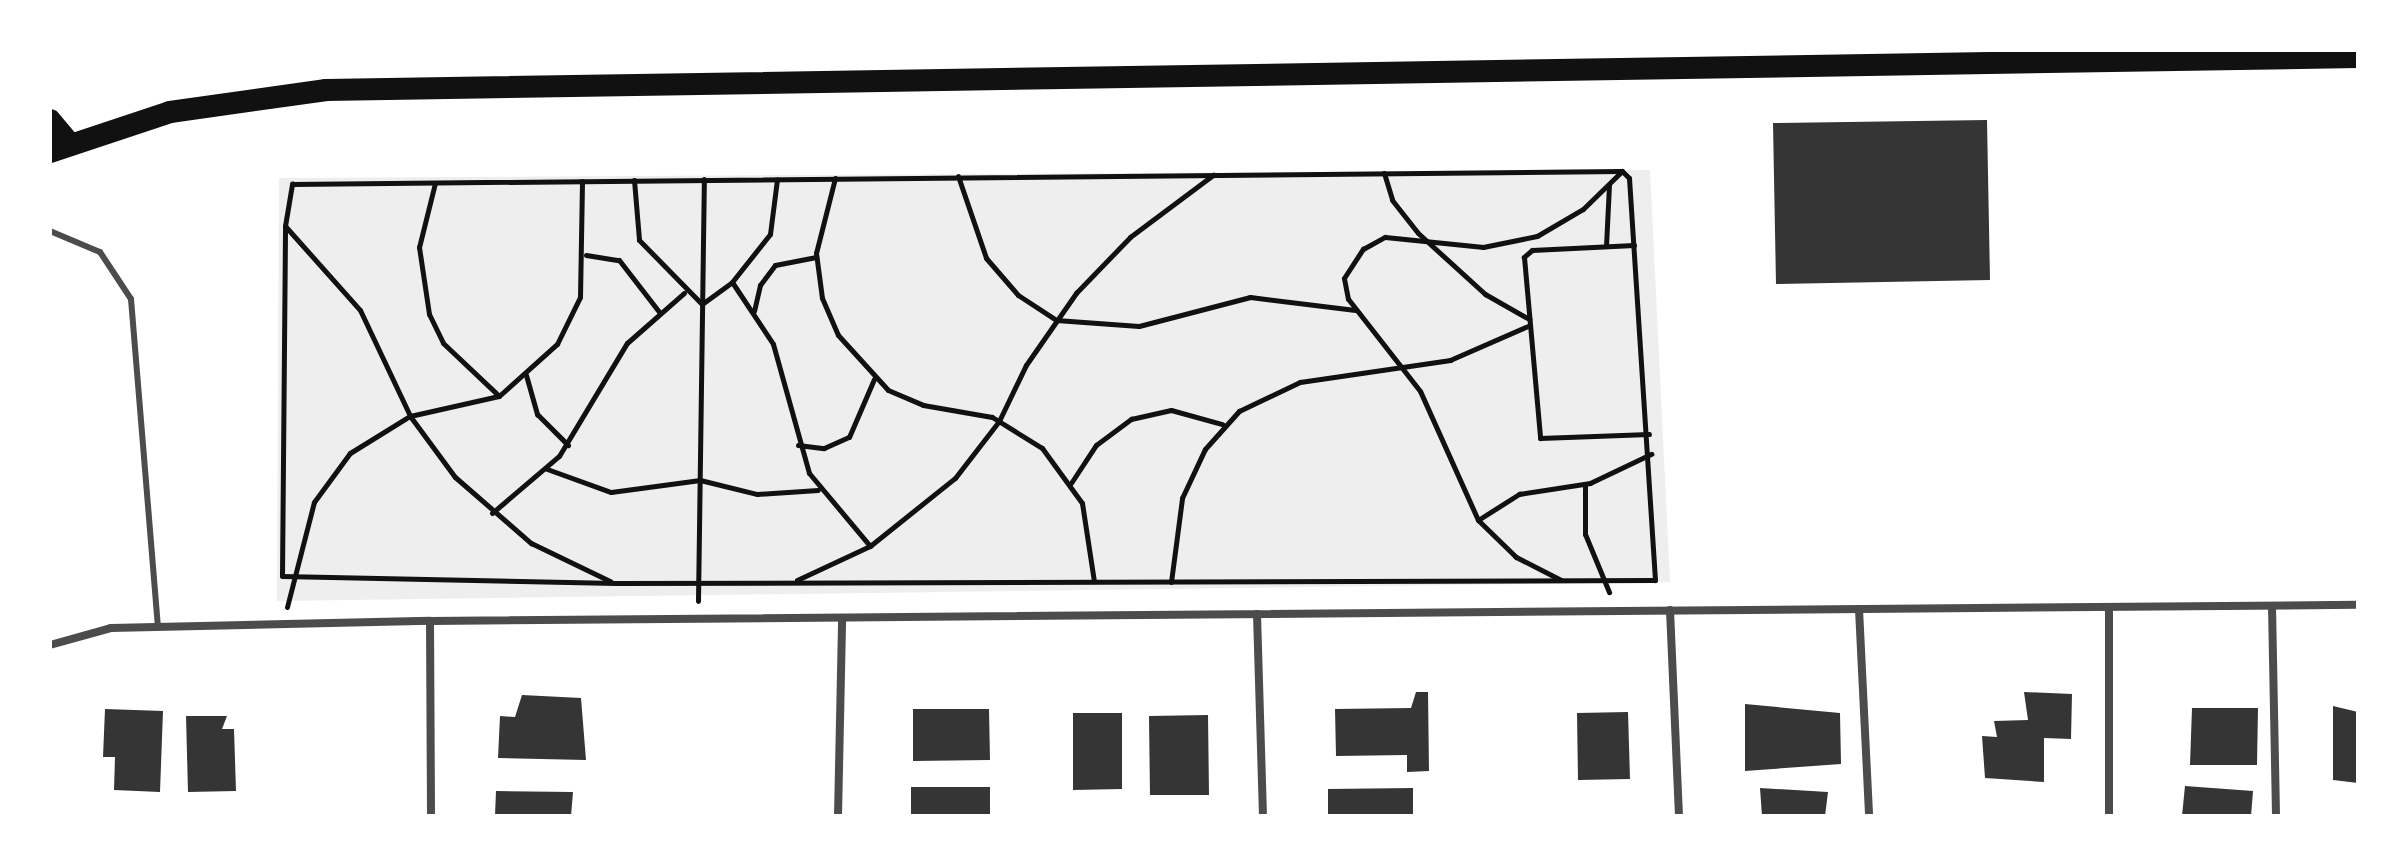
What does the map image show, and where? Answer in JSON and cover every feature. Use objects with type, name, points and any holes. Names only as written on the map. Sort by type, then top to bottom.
[{"type":"highway","points":[[50,120],[60,148],[196,107],[326,90],[2358,57]]},
{"type":"street","points":[[50,645],[83,631],[430,621],[2358,605]]},
{"type":"street","points":[[2272,606],[2276,816]]},
{"type":"street","points":[[2109,607],[2109,816]]},
{"type":"street","points":[[1859,609],[1869,816]]},
{"type":"street","points":[[1670,610],[1679,816]]},
{"type":"street","points":[[1257,614],[1263,816]]},
{"type":"street","points":[[838,816],[842,618]]},
{"type":"street","points":[[430,621],[431,816]]},
{"type":"lane","points":[[50,231],[100,252],[131,299],[158,627]]},
{"type":"path","points":[[1622,171],[1634,245],[1659,576],[1610,581],[616,583],[291,581],[282,572],[285,226],[292,184],[1622,171]]},
{"type":"path","points":[[1562,581],[1516,557],[1478,520],[1454,479],[1433,414],[1404,370],[1355,310],[1344,278],[1363,249],[1385,237],[1483,247],[1537,236],[1609,184],[1622,171]]},
{"type":"path","points":[[1384,173],[1399,212],[1426,241],[1485,294],[1529,322]]},
{"type":"path","points":[[790,583],[870,546],[955,478],[999,421],[1056,320],[1130,237],[1214,174]]},
{"type":"path","points":[[958,176],[986,258],[1018,295],[1056,320],[1139,326],[1250,297],[1355,310]]},
{"type":"path","points":[[835,178],[816,257],[828,317],[874,379],[904,399],[999,421],[1042,448],[1071,483],[1090,525],[1094,581]]},
{"type":"path","points":[[698,618],[704,179]]},
{"type":"path","points":[[702,304],[732,282],[773,227],[777,179]]},
{"type":"path","points":[[634,180],[639,240],[684,293],[702,304]]},
{"type":"path","points":[[284,624],[291,581],[307,520],[329,477],[367,440],[410,416],[499,396],[526,375],[570,323],[586,255],[582,181]]},
{"type":"path","points":[[435,183],[419,247],[429,314],[443,343],[499,396]]},
{"type":"path","points":[[1606,246],[1609,184]]},
{"type":"path","points":[[285,226],[366,319],[410,416],[492,513],[550,554],[616,583]]},
{"type":"path","points":[[1634,245],[1525,253],[1529,322],[1540,438],[1649,434]]},
{"type":"path","points":[[586,255],[619,260],[660,313]]},
{"type":"path","points":[[754,312],[760,285],[775,265],[816,257]]},
{"type":"path","points":[[732,282],[773,344],[798,444],[819,490],[870,546]]},
{"type":"path","points":[[492,513],[547,469],[568,445],[627,343],[684,293]]},
{"type":"path","points":[[1171,582],[1182,498],[1222,424],[1300,382],[1404,370],[1477,351],[1529,322]]},
{"type":"path","points":[[526,375],[537,414],[568,445]]},
{"type":"path","points":[[798,444],[824,448],[849,437],[874,379]]},
{"type":"path","points":[[1071,483],[1096,445],[1131,419],[1171,410],[1222,424]]},
{"type":"path","points":[[1478,520],[1519,494],[1585,484],[1651,454]]},
{"type":"path","points":[[547,469],[611,492],[700,480],[757,494],[819,490]]},
{"type":"path","points":[[1585,484],[1585,534],[1610,581],[1608,611]]},
{"type":"shaded area","points":[[1650,170],[1670,582],[277,601],[279,178]]},
{"type":"building","points":[[1987,120],[1990,280],[1776,284],[1773,123]]},
{"type":"building","points":[[1416,692],[1428,692],[1429,771],[1407,772],[1407,755],[1336,756],[1335,709],[1411,708]]},
{"type":"building","points":[[2024,692],[2072,694],[2071,739],[2044,738],[2044,782],[1985,778],[1982,736],[1997,737],[1994,721],[2028,720]]},
{"type":"building","points":[[522,695],[581,698],[586,760],[498,758],[500,716],[515,717]]},
{"type":"building","points":[[1745,704],[1840,713],[1841,764],[1745,771]]},
{"type":"building","points":[[2333,706],[2358,712],[2358,783],[2333,780]]},
{"type":"building","points":[[2192,708],[2258,708],[2257,765],[2190,765]]},
{"type":"building","points":[[105,709],[163,711],[160,792],[114,790],[115,757],[103,757]]},
{"type":"building","points":[[913,709],[989,709],[990,760],[913,761]]},
{"type":"building","points":[[1628,712],[1630,779],[1578,780],[1577,713]]},
{"type":"building","points":[[1073,713],[1122,713],[1122,789],[1073,790]]},
{"type":"building","points":[[1208,715],[1209,795],[1150,795],[1149,716]]},
{"type":"building","points":[[186,716],[227,716],[222,729],[234,729],[236,791],[188,792]]},
{"type":"building","points":[[2185,786],[2253,791],[2251,816],[2182,816]]},
{"type":"building","points":[[911,787],[990,787],[990,816],[911,816]]},
{"type":"building","points":[[1413,788],[1413,816],[1328,816],[1328,789]]},
{"type":"building","points":[[1760,788],[1828,792],[1825,816],[1762,816]]},
{"type":"building","points":[[496,791],[573,792],[571,816],[495,816]]}]
